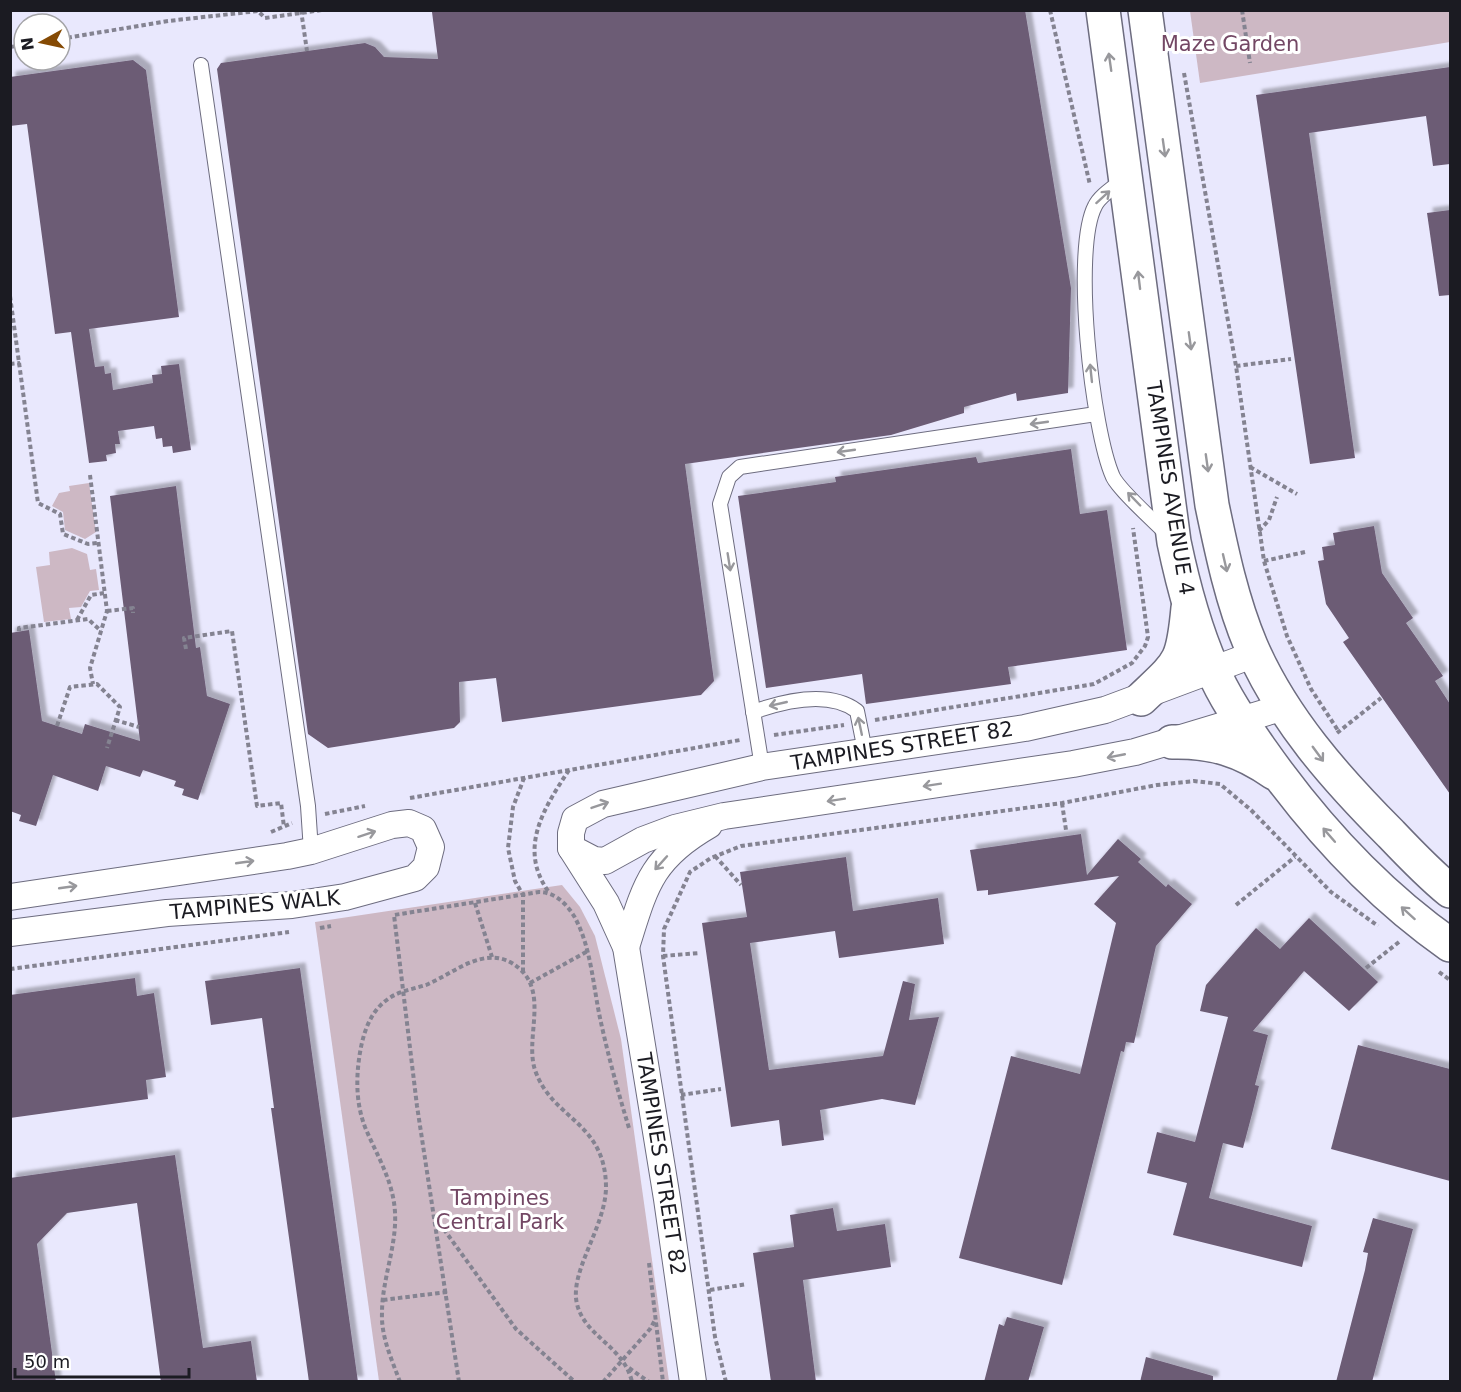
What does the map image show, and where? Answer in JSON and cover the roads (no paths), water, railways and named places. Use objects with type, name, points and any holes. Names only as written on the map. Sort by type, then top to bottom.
[{"type":"main road","name":"TAMPINES AVENUE 4","points":[[1102,10],[1174,542],[1188,604],[1213,670],[1241,721],[1282,780],[1369,878],[1420,923],[1442,956]]},
{"type":"main road","name":"TAMPINES AVENUE 4","points":[[1145,10],[1212,505],[1229,582],[1255,654],[1284,707],[1333,741],[1366,809],[1450,891]]},
{"type":"main road","points":[[1141,699],[1174,668],[1182,653],[1188,604]]},
{"type":"main road","points":[[1172,742],[1200,741],[1224,747],[1254,759],[1282,780]]},
{"type":"street","name":"TAMPINES STREET 82","points":[[693,1382],[667,1199],[626,947],[606,903],[572,848],[571,833],[575,819],[586,810],[603,804],[762,767],[1025,728],[1105,711],[1255,654]]},
{"type":"street","name":"TAMPINES STREET 82","points":[[572,848],[594,860],[605,861],[643,840],[675,828],[724,816],[1073,764],[1172,742],[1284,707]]},
{"type":"street","name":"TAMPINES STREET 82","points":[[626,947],[650,876],[671,852],[694,833],[724,816]]},
{"type":"street","name":"TAMPINES WALK","points":[[10,897],[311,851],[392,825],[409,823],[423,829],[431,847],[426,867],[415,878],[345,897],[292,906],[167,913],[10,933]]},
{"type":"lane","points":[[201,65],[310,816],[311,851]]},
{"type":"lane","points":[[1126,176],[1095,203],[1088,224],[1085,249],[1090,371],[1105,455],[1114,480],[1174,542]]},
{"type":"lane","points":[[762,767],[720,504],[729,477],[740,467],[1096,414]]},
{"type":"lane","points":[[753,712],[780,703],[826,700],[848,704],[857,711],[865,751]]},
{"type":"park label","name":"Maze Garden","points":[[1230,44]]},
{"type":"park label","name":"Tampines Central Park","points":[[500,1210]]}]
